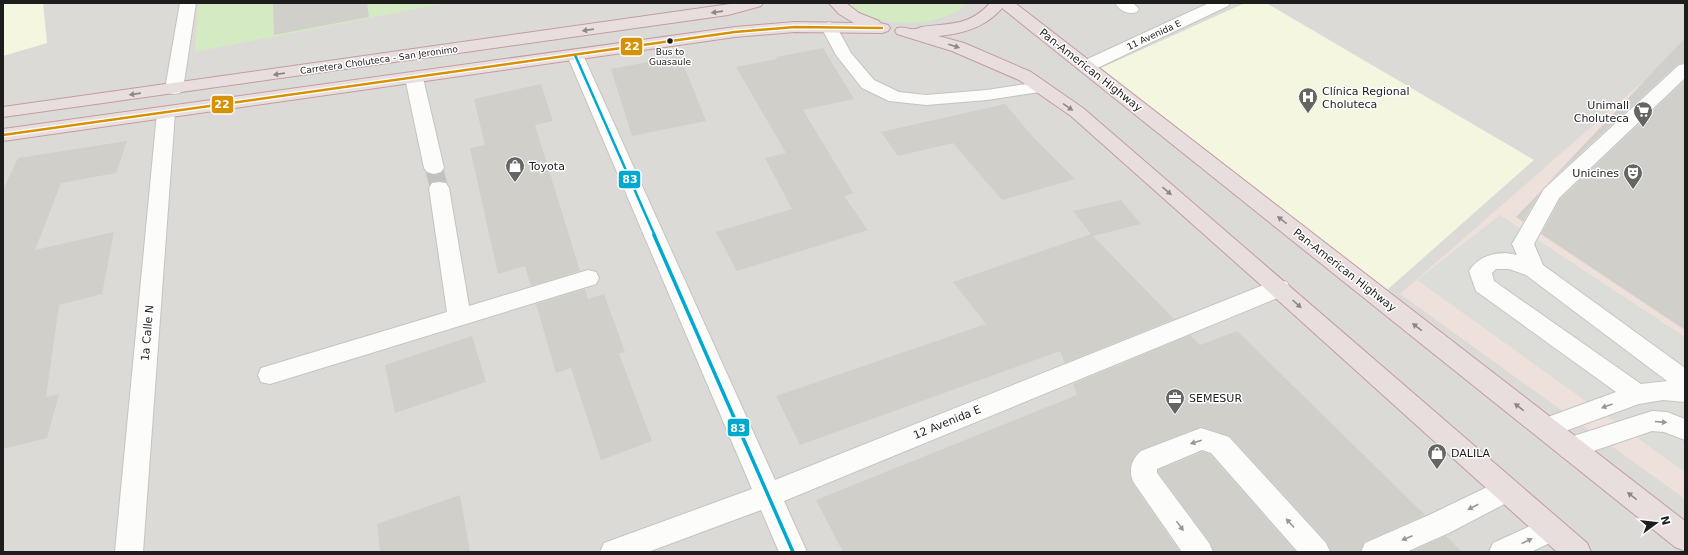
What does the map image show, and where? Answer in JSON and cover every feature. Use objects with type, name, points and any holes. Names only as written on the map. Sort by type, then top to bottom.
[{"type":"highway","name":"Carretera Choluteca - San Jeronimo","points":[[3,112],[728,10],[755,3]]},
{"type":"highway","points":[[837,3],[842,10],[860,20],[882,28]]},
{"type":"highway","points":[[3,135],[735,32],[829,26],[930,32],[956,29],[977,21],[992,12],[998,3]]},
{"type":"highway","name":"Pan-American Highway","points":[[1005,3],[1685,538]]},
{"type":"highway","points":[[903,31],[958,47],[1025,76],[1076,112],[1279,288],[1577,552]]},
{"type":"street","points":[[174,88],[188,3]]},
{"type":"street","name":"11 Avenida E","points":[[1087,66],[1222,3]]},
{"type":"street","points":[[829,26],[844,55],[868,84],[895,97],[926,100],[987,95],[1040,87]]},
{"type":"street","points":[[575,55],[793,552]]},
{"type":"street","points":[[1534,270],[1523,244],[1551,194],[1685,70]]},
{"type":"street","points":[[414,78],[436,178],[459,317]]},
{"type":"street","name":"1a Calle N","points":[[128,552],[166,113]]},
{"type":"street","points":[[1637,394],[1484,285],[1480,271],[1491,262],[1511,261],[1534,270],[1685,381]]},
{"type":"street","points":[[270,375],[588,278]]},
{"type":"street","name":"12 Avenida E","points":[[614,552],[768,495],[1279,288]]},
{"type":"street","points":[[1546,428],[1637,394],[1663,390],[1685,392]]},
{"type":"street","points":[[1570,448],[1652,421],[1667,422],[1685,430]]},
{"type":"street","points":[[1199,552],[1144,475],[1145,464],[1150,459],[1201,439],[1220,445],[1316,552]]},
{"type":"street","points":[[1375,552],[1439,524],[1506,490]]},
{"type":"street","points":[[1503,552],[1550,529]]},
{"type":"shaded area","points":[[3,3],[1685,3],[1685,552],[3,552]]},
{"type":"shaded area","points":[[3,3],[43,3],[47,43],[3,56]]},
{"type":"shaded area","name":"Clínica Regional Choluteca","points":[[1245,3],[1266,3],[1534,160],[1387,290],[1101,68]]},
{"type":"shaded area","points":[[1685,45],[1685,499],[1400,294]]},
{"type":"shaded area","points":[[1500,215],[1685,337],[1685,472],[1417,280]]},
{"type":"green space","points":[[198,3],[446,3],[195,52]]},
{"type":"green space","points":[[848,3],[967,3],[956,12],[942,18],[925,22],[908,23],[890,22],[873,18],[859,12]]},
{"type":"building","points":[[273,3],[367,3],[369,17],[274,35]]},
{"type":"building","points":[[1685,38],[1685,63],[1678,64],[1547,184]]},
{"type":"building","points":[[823,48],[854,99],[803,110],[853,193],[844,196],[868,230],[737,271],[716,232],[792,209],[765,158],[786,153],[736,67],[777,59],[776,57]]},
{"type":"building","points":[[680,56],[706,121],[632,136],[611,69]]},
{"type":"building","name":"Unimall Choluteca","points":[[1685,80],[1685,330],[1541,234],[1560,199]]},
{"type":"building","name":"Toyota","points":[[541,84],[553,121],[535,125],[580,271],[531,286],[525,266],[498,274],[470,148],[485,145],[474,99]]},
{"type":"building","points":[[1005,104],[1034,138],[1075,179],[1002,200],[953,143],[898,156],[881,132]]},
{"type":"building","points":[[127,141],[116,173],[61,183],[35,250],[114,232],[102,294],[59,305],[46,397],[59,394],[47,438],[3,449],[3,190],[18,158]]},
{"type":"building","points":[[1542,190],[1523,222],[1516,217]]},
{"type":"building","points":[[1121,200],[1141,224],[1093,236],[1174,319],[1065,363],[1060,351],[800,445],[776,396],[986,324],[953,282],[1091,234],[1073,211]]},
{"type":"building","points":[[585,289],[588,299],[604,294],[625,352],[619,354],[652,441],[601,460],[571,368],[556,373],[536,304]]},
{"type":"building","name":"SEMESUR","points":[[1237,331],[1425,515],[1364,542],[1360,552],[1331,552],[1327,542],[1230,436],[1201,427],[1140,450],[1134,457],[1130,466],[1130,474],[1133,484],[1180,552],[843,552],[816,500],[1077,395],[1073,384],[1190,335],[1200,345]]},
{"type":"building","points":[[472,336],[486,382],[395,413],[385,365]]},
{"type":"building","points":[[1202,452],[1210,454],[1296,552],[1214,552],[1210,542],[1158,472],[1158,470]]},
{"type":"building","points":[[460,495],[470,552],[380,552],[377,524]]},
{"type":"building","points":[[1446,536],[1462,552],[1410,552]]},
{"type":"tunnel","points":[[434,168],[439,188]]},
{"type":"transit line","name":"22","points":[[3,135],[735,32],[795,27],[882,28]]},
{"type":"transit line","name":"83","points":[[575,55],[793,552]]},
{"type":"place","name":"Bus to Guasaule","points":[[670,41]]},
{"type":"place","name":"Clínica Regional Choluteca","points":[[1308,114]]},
{"type":"place","name":"Unimall Choluteca","points":[[1643,128]]},
{"type":"place","name":"Toyota","points":[[515,183]]},
{"type":"place","name":"Unicines","points":[[1633,190]]},
{"type":"place","name":"SEMESUR","points":[[1175,415]]},
{"type":"place","name":"DALILA","points":[[1437,470]]}]
